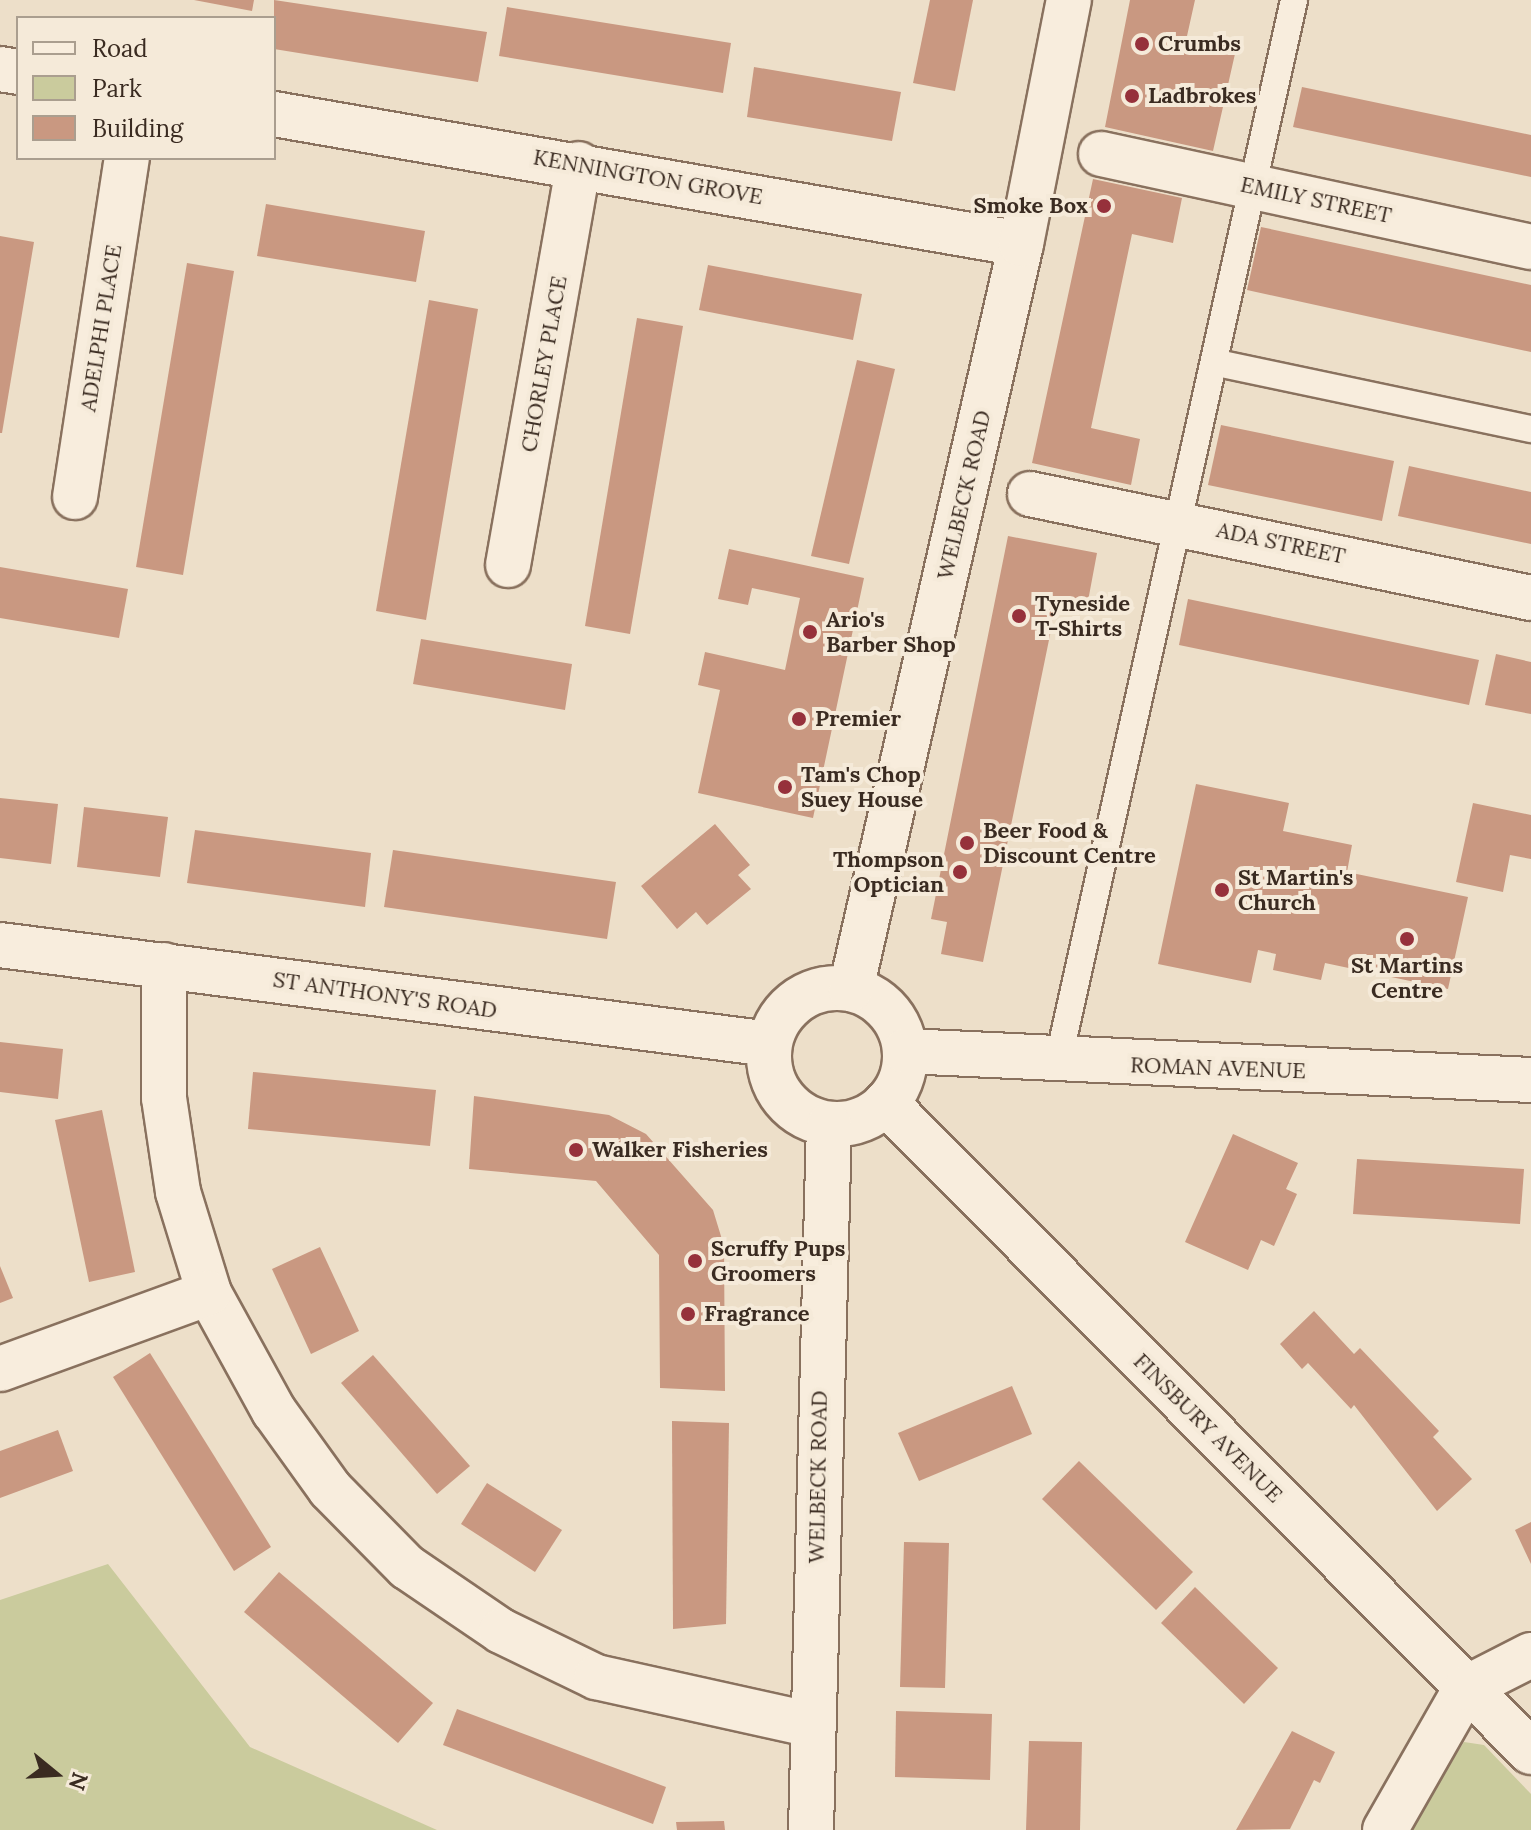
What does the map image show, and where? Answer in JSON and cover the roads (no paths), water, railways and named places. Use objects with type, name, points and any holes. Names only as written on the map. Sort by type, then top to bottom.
[{"type":"street","name":"WELBECK ROAD","points":[[851,989],[1021,244],[1069,0]]},
{"type":"street","name":"KENNINGTON GROVE","points":[[276,114],[579,164],[1021,244]]},
{"type":"street","name":"EMILY STREET","points":[[1101,154],[1531,247]]},
{"type":"street","name":"ADELPHI PLACE","points":[[75,497],[127,160]]},
{"type":"street","name":"CHORLEY PLACE","points":[[508,565],[579,164]]},
{"type":"street","name":"ADA STREET","points":[[1030,494],[1176,520],[1531,598]]},
{"type":"street","name":"ST ANTHONY'S ROAD","points":[[0,945],[770,1044]]},
{"type":"street","points":[[164,965],[164,1098],[178,1192],[209,1293],[274,1411],[330,1489],[407,1567],[501,1631],[596,1677],[813,1725]]},
{"type":"street","points":[[851,989],[882,1005],[905,1051],[904,1070],[886,1103],[860,1121],[829,1125],[789,1106],[769,1067],[770,1044],[785,1012],[799,1000],[815,991],[851,989]]},
{"type":"street","name":"ROMAN AVENUE","points":[[905,1051],[1058,1062],[1531,1080]]},
{"type":"street","name":"FINSBURY AVENUE","points":[[886,1103],[1531,1752]]},
{"type":"street","name":"WELBECK ROAD","points":[[811,1830],[829,1125]]},
{"type":"street","points":[[0,1369],[209,1293]]},
{"type":"street","points":[[1385,1830],[1466,1688],[1531,1655]]},
{"type":"lane","points":[[1058,1062],[1176,520],[1217,363],[1294,0]]},
{"type":"lane","points":[[1217,363],[1531,429]]},
{"type":"place","name":"Crumbs","points":[[1142,44]]},
{"type":"place","name":"Ladbrokes","points":[[1132,96]]},
{"type":"place","name":"Smoke Box","points":[[1104,206]]},
{"type":"place","name":"Tyneside T-Shirts","points":[[1019,616]]},
{"type":"place","name":"Ario's Barber Shop","points":[[810,632]]},
{"type":"place","name":"Premier","points":[[799,719]]},
{"type":"place","name":"Tam's Chop Suey House","points":[[785,787]]},
{"type":"place","name":"Beer Food & Discount Centre","points":[[967,843]]},
{"type":"place","name":"Thompson Optician","points":[[960,872]]},
{"type":"place","name":"St Martin's Church","points":[[1222,890]]},
{"type":"place","name":"St Martins Centre","points":[[1407,939]]},
{"type":"place","name":"Walker Fisheries","points":[[576,1150]]},
{"type":"place","name":"Scruffy Pups Groomers","points":[[695,1261]]},
{"type":"place","name":"Fragrance","points":[[688,1314]]}]
